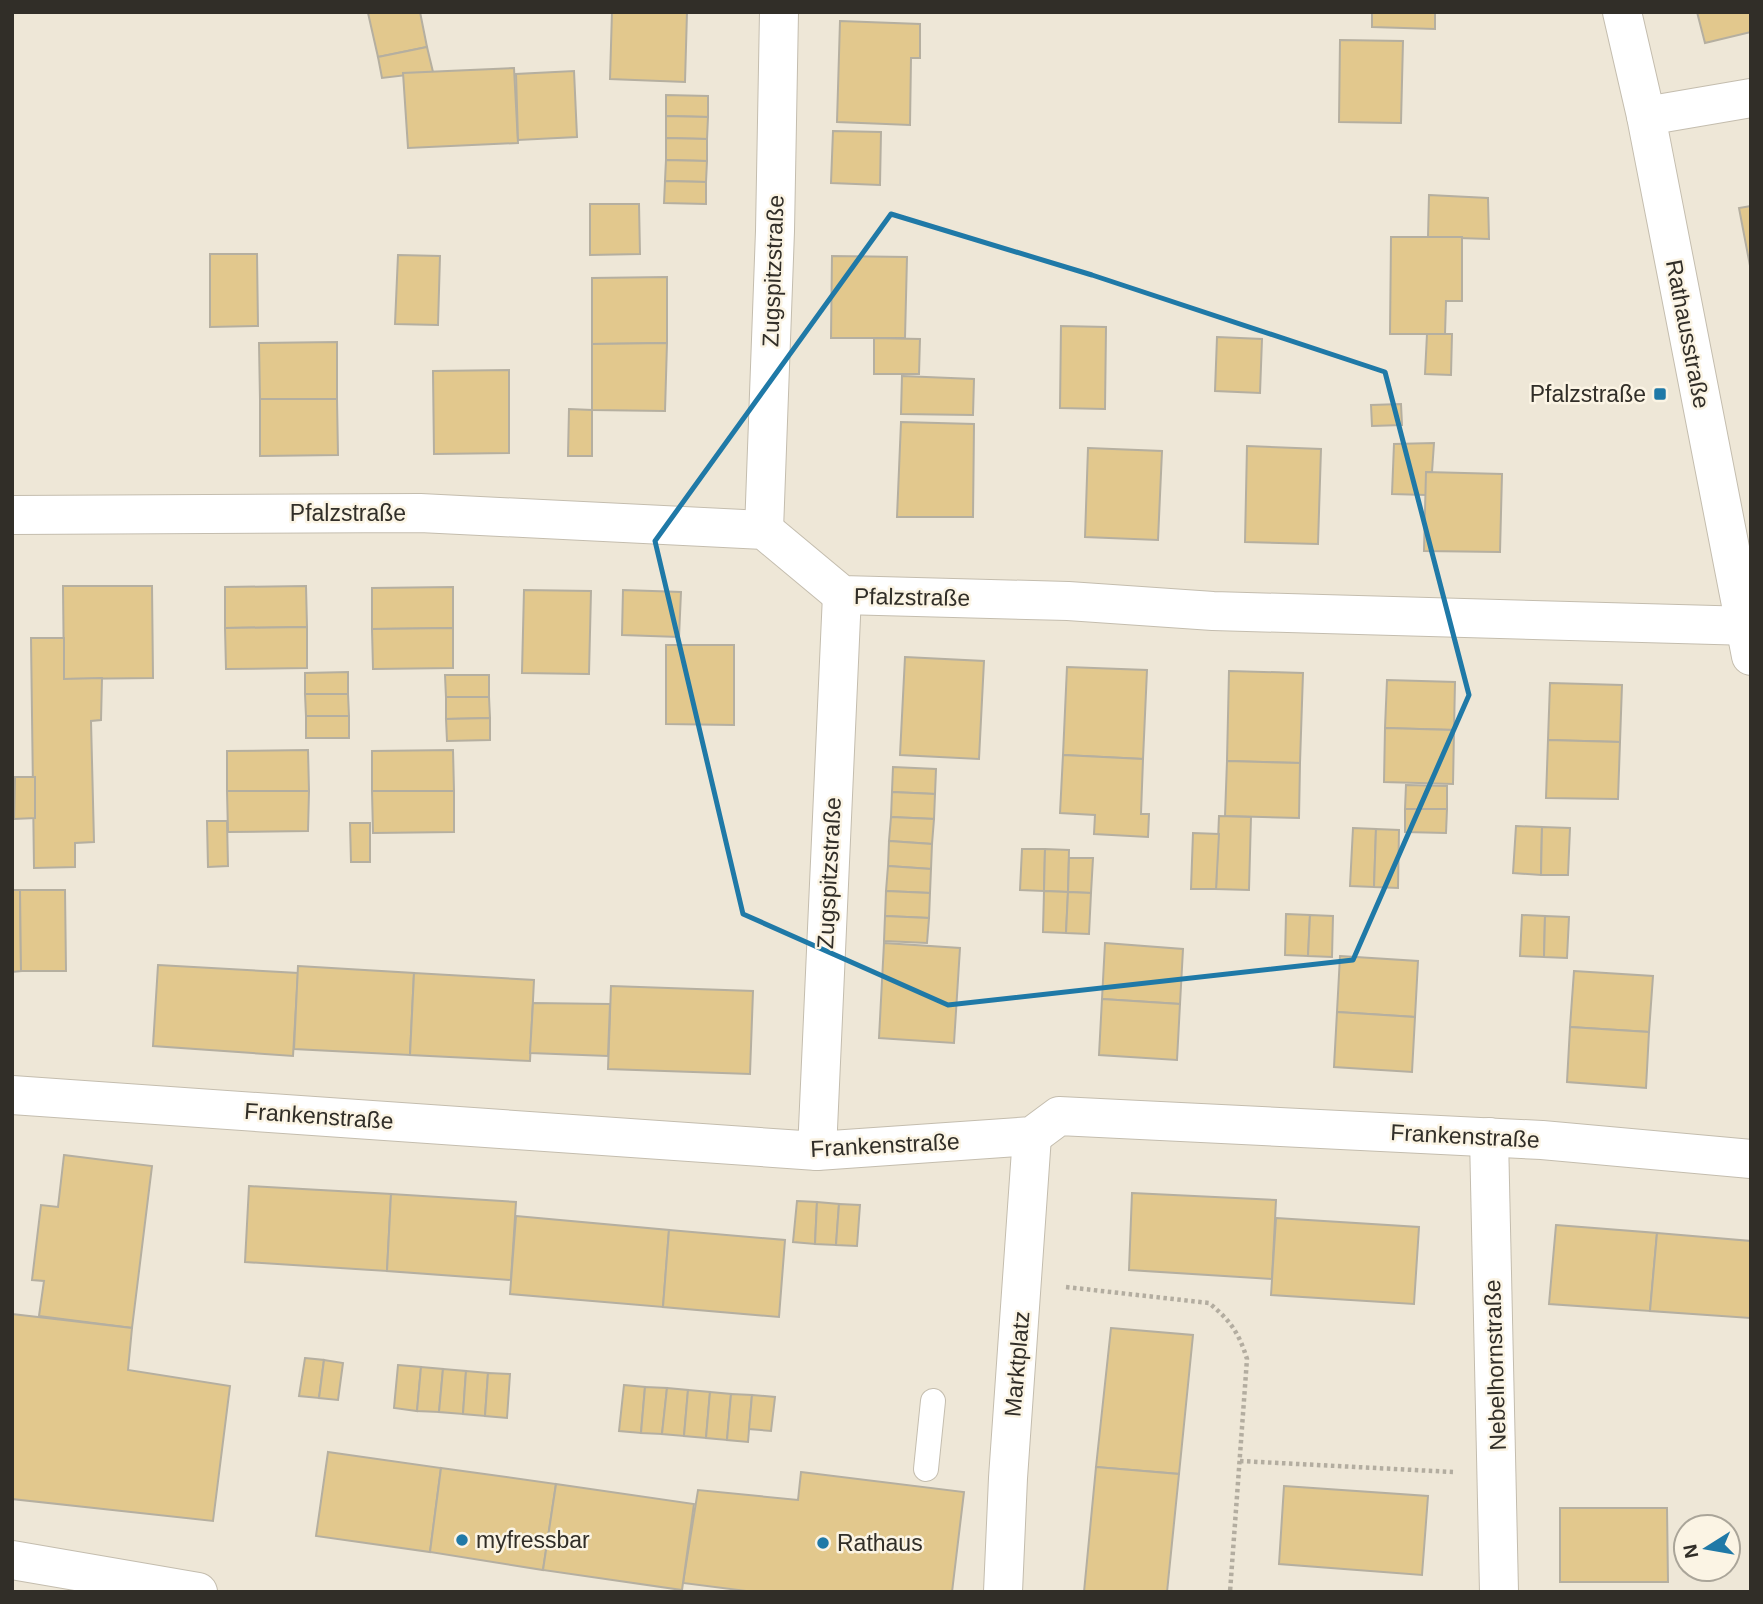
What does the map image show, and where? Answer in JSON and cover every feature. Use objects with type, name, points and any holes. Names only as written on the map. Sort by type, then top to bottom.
[{"type":"street","name":"Zugspitzstraße","points":[[764,530],[775,244],[779,12]]},
{"type":"street","name":"Rathausstraße","points":[[1622,12],[1646,116],[1749,636]]},
{"type":"street","points":[[1646,116],[1751,98]]},
{"type":"street","name":"Pfalzstraße","points":[[12,515],[420,513],[764,530],[842,595],[1060,600],[1213,611],[1749,636]]},
{"type":"street","name":"Zugspitzstraße","points":[[817,1151],[842,595]]},
{"type":"street","name":"Frankenstraße","points":[[12,1095],[817,1151],[1032,1136],[1059,1116],[1489,1137],[1751,1159]]},
{"type":"street","name":"Marktplatz","points":[[1003,1592],[1008,1478],[1024,1282],[1032,1136]]},
{"type":"street","name":"Nebelhornstraße","points":[[1489,1137],[1499,1592]]},
{"type":"street","points":[[12,1560],[198,1592]]},
{"type":"lane","points":[[926,1469],[933,1401]]},
{"type":"path","points":[[1024,1282],[1209,1304],[1226,1317],[1238,1332],[1247,1359],[1230,1592]]},
{"type":"path","points":[[1240,1461],[1498,1474]]},
{"type":"highlighted area","points":[[891,214],[1092,275],[1385,372],[1469,695],[1353,960],[948,1005],[743,914],[655,541]]},
{"type":"building","points":[[420,12],[427,47],[378,57],[368,13]]},
{"type":"building","points":[[612,12],[687,12],[685,82],[610,79]]},
{"type":"building","points":[[1372,12],[1435,12],[1435,29],[1372,27]]},
{"type":"building","points":[[1697,12],[1751,12],[1751,32],[1705,43]]},
{"type":"building","points":[[840,21],[920,24],[920,58],[911,58],[910,125],[837,122]]},
{"type":"building","points":[[1340,40],[1403,41],[1401,123],[1339,122]]},
{"type":"building","points":[[427,47],[433,72],[382,78],[378,57]]},
{"type":"building","points":[[514,68],[518,143],[408,148],[403,73]]},
{"type":"building","points":[[574,71],[577,137],[518,140],[516,74]]},
{"type":"building","points":[[666,95],[708,96],[708,117],[666,116]]},
{"type":"building","points":[[666,116],[708,117],[707,139],[666,138]]},
{"type":"building","points":[[833,131],[881,132],[880,185],[831,183]]},
{"type":"building","points":[[666,138],[707,139],[707,161],[666,160]]},
{"type":"building","points":[[666,160],[707,161],[706,182],[665,181]]},
{"type":"building","points":[[665,181],[706,182],[706,204],[664,203]]},
{"type":"building","points":[[1429,195],[1488,198],[1489,239],[1428,237]]},
{"type":"building","points":[[590,204],[639,204],[640,254],[590,255]]},
{"type":"building","points":[[1751,206],[1751,271],[1739,208]]},
{"type":"building","points":[[1391,237],[1462,237],[1462,301],[1446,301],[1445,334],[1390,334]]},
{"type":"building","points":[[210,254],[257,254],[258,326],[210,327]]},
{"type":"building","points":[[398,255],[440,256],[438,325],[395,324]]},
{"type":"building","points":[[832,256],[907,257],[905,338],[831,338]]},
{"type":"building","points":[[667,277],[667,343],[592,344],[592,278]]},
{"type":"building","points":[[1061,326],[1106,327],[1105,409],[1060,408]]},
{"type":"building","points":[[1427,334],[1452,334],[1451,375],[1425,374]]},
{"type":"building","points":[[1217,337],[1262,339],[1260,393],[1215,391]]},
{"type":"building","points":[[874,338],[920,339],[919,374],[874,374]]},
{"type":"building","points":[[337,342],[337,399],[260,399],[259,343]]},
{"type":"building","points":[[667,343],[665,411],[592,410],[592,344]]},
{"type":"building","points":[[509,370],[509,453],[434,454],[433,371]]},
{"type":"building","points":[[902,376],[974,379],[973,415],[901,414]]},
{"type":"building","points":[[260,399],[337,399],[338,455],[260,456]]},
{"type":"building","points":[[1401,404],[1402,425],[1372,426],[1371,405]]},
{"type":"building","points":[[569,409],[592,410],[592,456],[568,456]]},
{"type":"building","points":[[901,422],[974,424],[973,517],[897,517]]},
{"type":"building","points":[[1434,443],[1432,472],[1426,472],[1426,495],[1392,494],[1394,444]]},
{"type":"building","points":[[1247,446],[1321,449],[1318,544],[1245,542]]},
{"type":"building","points":[[1088,448],[1162,451],[1158,540],[1085,537]]},
{"type":"building","points":[[1426,472],[1502,474],[1500,552],[1424,551]]},
{"type":"building","points":[[63,586],[152,586],[153,678],[64,679]]},
{"type":"building","points":[[306,586],[307,627],[225,628],[225,587]]},
{"type":"building","points":[[453,587],[453,628],[372,629],[372,588]]},
{"type":"building","points":[[524,590],[591,591],[589,674],[522,673]]},
{"type":"building","points":[[623,590],[681,592],[679,637],[622,635]]},
{"type":"building","points":[[307,627],[307,668],[226,669],[225,628]]},
{"type":"building","points":[[453,628],[453,668],[373,669],[372,629]]},
{"type":"building","points":[[31,638],[64,638],[64,679],[102,678],[101,720],[91,721],[94,842],[75,843],[75,867],[34,868]]},
{"type":"building","points":[[666,645],[734,645],[734,725],[666,724]]},
{"type":"building","points":[[905,657],[984,661],[979,759],[900,755]]},
{"type":"building","points":[[1067,667],[1147,670],[1143,759],[1063,755]]},
{"type":"building","points":[[1229,671],[1303,673],[1300,763],[1227,761]]},
{"type":"building","points":[[348,672],[348,694],[305,694],[305,673]]},
{"type":"building","points":[[445,675],[489,675],[489,697],[446,697]]},
{"type":"building","points":[[1387,680],[1455,682],[1454,730],[1385,728]]},
{"type":"building","points":[[1550,683],[1622,685],[1620,742],[1548,740]]},
{"type":"building","points":[[305,694],[348,694],[349,716],[306,716]]},
{"type":"building","points":[[446,697],[489,697],[490,718],[446,719]]},
{"type":"building","points":[[306,716],[349,716],[349,738],[306,738]]},
{"type":"building","points":[[490,718],[490,740],[447,741],[446,719]]},
{"type":"building","points":[[1385,728],[1454,730],[1453,784],[1384,782]]},
{"type":"building","points":[[1548,740],[1620,742],[1618,799],[1546,798]]},
{"type":"building","points":[[308,750],[309,791],[227,791],[227,751]]},
{"type":"building","points":[[453,750],[454,791],[372,791],[372,751]]},
{"type":"building","points":[[1063,755],[1143,759],[1141,814],[1149,814],[1148,837],[1094,834],[1095,815],[1060,813]]},
{"type":"building","points":[[1227,761],[1300,763],[1299,818],[1225,816]]},
{"type":"building","points":[[893,767],[936,769],[935,794],[892,792]]},
{"type":"building","points":[[12,777],[15,777],[14,819],[12,819]]},
{"type":"building","points":[[15,777],[35,777],[35,818],[14,819]]},
{"type":"building","points":[[1406,785],[1447,786],[1447,809],[1405,809]]},
{"type":"building","points":[[227,791],[309,791],[308,831],[228,832]]},
{"type":"building","points":[[372,791],[454,791],[454,832],[373,833]]},
{"type":"building","points":[[892,792],[935,794],[934,819],[891,817]]},
{"type":"building","points":[[1405,809],[1447,809],[1446,833],[1405,832]]},
{"type":"building","points":[[1219,816],[1251,817],[1249,890],[1216,889]]},
{"type":"building","points":[[891,817],[934,819],[932,844],[889,841]]},
{"type":"building","points":[[207,821],[227,821],[228,866],[208,867]]},
{"type":"building","points":[[350,823],[370,823],[370,862],[351,862]]},
{"type":"building","points":[[1516,826],[1542,827],[1541,875],[1513,873]]},
{"type":"building","points":[[1542,827],[1570,828],[1568,875],[1541,875]]},
{"type":"building","points":[[1353,828],[1376,829],[1374,887],[1350,886]]},
{"type":"building","points":[[1376,829],[1399,830],[1398,888],[1374,887]]},
{"type":"building","points":[[1193,833],[1219,834],[1216,889],[1191,889]]},
{"type":"building","points":[[889,841],[932,844],[931,869],[888,866]]},
{"type":"building","points":[[1022,849],[1045,849],[1044,891],[1020,890]]},
{"type":"building","points":[[1045,849],[1069,850],[1068,892],[1044,891]]},
{"type":"building","points":[[1069,858],[1093,858],[1091,893],[1068,892]]},
{"type":"building","points":[[888,866],[931,869],[930,893],[886,891]]},
{"type":"building","points":[[12,890],[20,890],[21,971],[12,972]]},
{"type":"building","points":[[20,890],[65,890],[66,971],[21,971]]},
{"type":"building","points":[[886,891],[930,893],[929,918],[885,916]]},
{"type":"building","points":[[1044,891],[1068,892],[1066,933],[1043,932]]},
{"type":"building","points":[[1068,892],[1091,893],[1089,934],[1066,933]]},
{"type":"building","points":[[1286,914],[1310,915],[1308,956],[1285,955]]},
{"type":"building","points":[[1310,915],[1333,916],[1332,957],[1308,956]]},
{"type":"building","points":[[1522,915],[1545,916],[1544,957],[1520,956]]},
{"type":"building","points":[[885,916],[929,918],[927,943],[884,941]]},
{"type":"building","points":[[1545,916],[1569,917],[1567,958],[1544,957]]},
{"type":"building","points":[[884,943],[960,948],[954,1043],[879,1038]]},
{"type":"building","points":[[1105,943],[1183,949],[1180,1004],[1102,999]]},
{"type":"building","points":[[1340,956],[1418,961],[1415,1017],[1337,1012]]},
{"type":"building","points":[[158,965],[298,973],[293,1056],[153,1046]]},
{"type":"building","points":[[298,966],[414,973],[410,1055],[294,1049]]},
{"type":"building","points":[[1574,971],[1653,976],[1649,1032],[1570,1027]]},
{"type":"building","points":[[414,973],[534,980],[530,1061],[410,1055]]},
{"type":"building","points":[[611,986],[753,991],[750,1074],[608,1069]]},
{"type":"building","points":[[1102,999],[1180,1004],[1177,1060],[1099,1055]]},
{"type":"building","points":[[533,1003],[610,1004],[608,1056],[530,1053]]},
{"type":"building","points":[[1337,1012],[1415,1017],[1412,1072],[1334,1067]]},
{"type":"building","points":[[1570,1027],[1649,1032],[1646,1088],[1567,1082]]},
{"type":"building","points":[[64,1155],[152,1166],[132,1328],[39,1316],[44,1281],[32,1280],[41,1205],[58,1207]]},
{"type":"building","points":[[249,1186],[391,1194],[387,1271],[245,1262]]},
{"type":"building","points":[[1132,1193],[1276,1200],[1272,1279],[1129,1270]]},
{"type":"building","points":[[391,1194],[516,1202],[511,1280],[387,1271]]},
{"type":"building","points":[[797,1201],[817,1202],[815,1244],[793,1242]]},
{"type":"building","points":[[817,1202],[839,1204],[836,1245],[815,1244]]},
{"type":"building","points":[[839,1204],[860,1205],[857,1246],[836,1245]]},
{"type":"building","points":[[516,1216],[669,1230],[663,1307],[510,1294]]},
{"type":"building","points":[[1276,1218],[1419,1227],[1414,1304],[1271,1295]]},
{"type":"building","points":[[1556,1225],[1657,1233],[1650,1311],[1549,1304]]},
{"type":"building","points":[[669,1230],[785,1240],[779,1317],[663,1307]]},
{"type":"building","points":[[1657,1233],[1751,1241],[1750,1318],[1650,1311]]},
{"type":"building","points":[[12,1314],[132,1328],[128,1370],[230,1386],[213,1521],[12,1499]]},
{"type":"building","points":[[1111,1328],[1193,1335],[1179,1474],[1096,1467]]},
{"type":"building","points":[[305,1358],[324,1360],[319,1398],[299,1396]]},
{"type":"building","points":[[324,1360],[343,1363],[338,1400],[319,1398]]},
{"type":"building","points":[[398,1365],[421,1367],[417,1411],[394,1408]]},
{"type":"building","points":[[421,1367],[443,1369],[439,1412],[417,1411]]},
{"type":"building","points":[[443,1369],[466,1371],[463,1414],[439,1412]]},
{"type":"building","points":[[466,1371],[488,1373],[485,1416],[463,1414]]},
{"type":"building","points":[[488,1373],[510,1374],[507,1418],[485,1416]]},
{"type":"building","points":[[624,1385],[645,1387],[641,1433],[619,1431]]},
{"type":"building","points":[[645,1387],[667,1388],[662,1434],[641,1433]]},
{"type":"building","points":[[667,1388],[688,1390],[684,1436],[662,1434]]},
{"type":"building","points":[[688,1390],[710,1392],[706,1438],[684,1436]]},
{"type":"building","points":[[710,1392],[731,1394],[727,1440],[706,1438]]},
{"type":"building","points":[[731,1394],[752,1395],[748,1442],[727,1440]]},
{"type":"building","points":[[752,1395],[775,1397],[771,1431],[749,1429]]},
{"type":"building","points":[[328,1452],[441,1468],[430,1552],[316,1536]]},
{"type":"building","points":[[1096,1467],[1179,1474],[1167,1592],[1084,1592]]},
{"type":"building","points":[[441,1468],[556,1484],[543,1570],[430,1552]]},
{"type":"building","name":"Rathaus","points":[[801,1472],[964,1492],[952,1592],[754,1592],[683,1583],[698,1490],[798,1500]]},
{"type":"building","points":[[556,1484],[694,1504],[682,1590],[543,1570]]},
{"type":"building","points":[[1284,1486],[1428,1496],[1422,1575],[1279,1564]]},
{"type":"building","points":[[1560,1508],[1667,1508],[1668,1582],[1560,1582]]},
{"type":"place","name":"Pfalzstraße","points":[[1660,394]]},
{"type":"place","name":"myfressbar","points":[[462,1540]]},
{"type":"place","name":"Rathaus","points":[[823,1543]]}]
